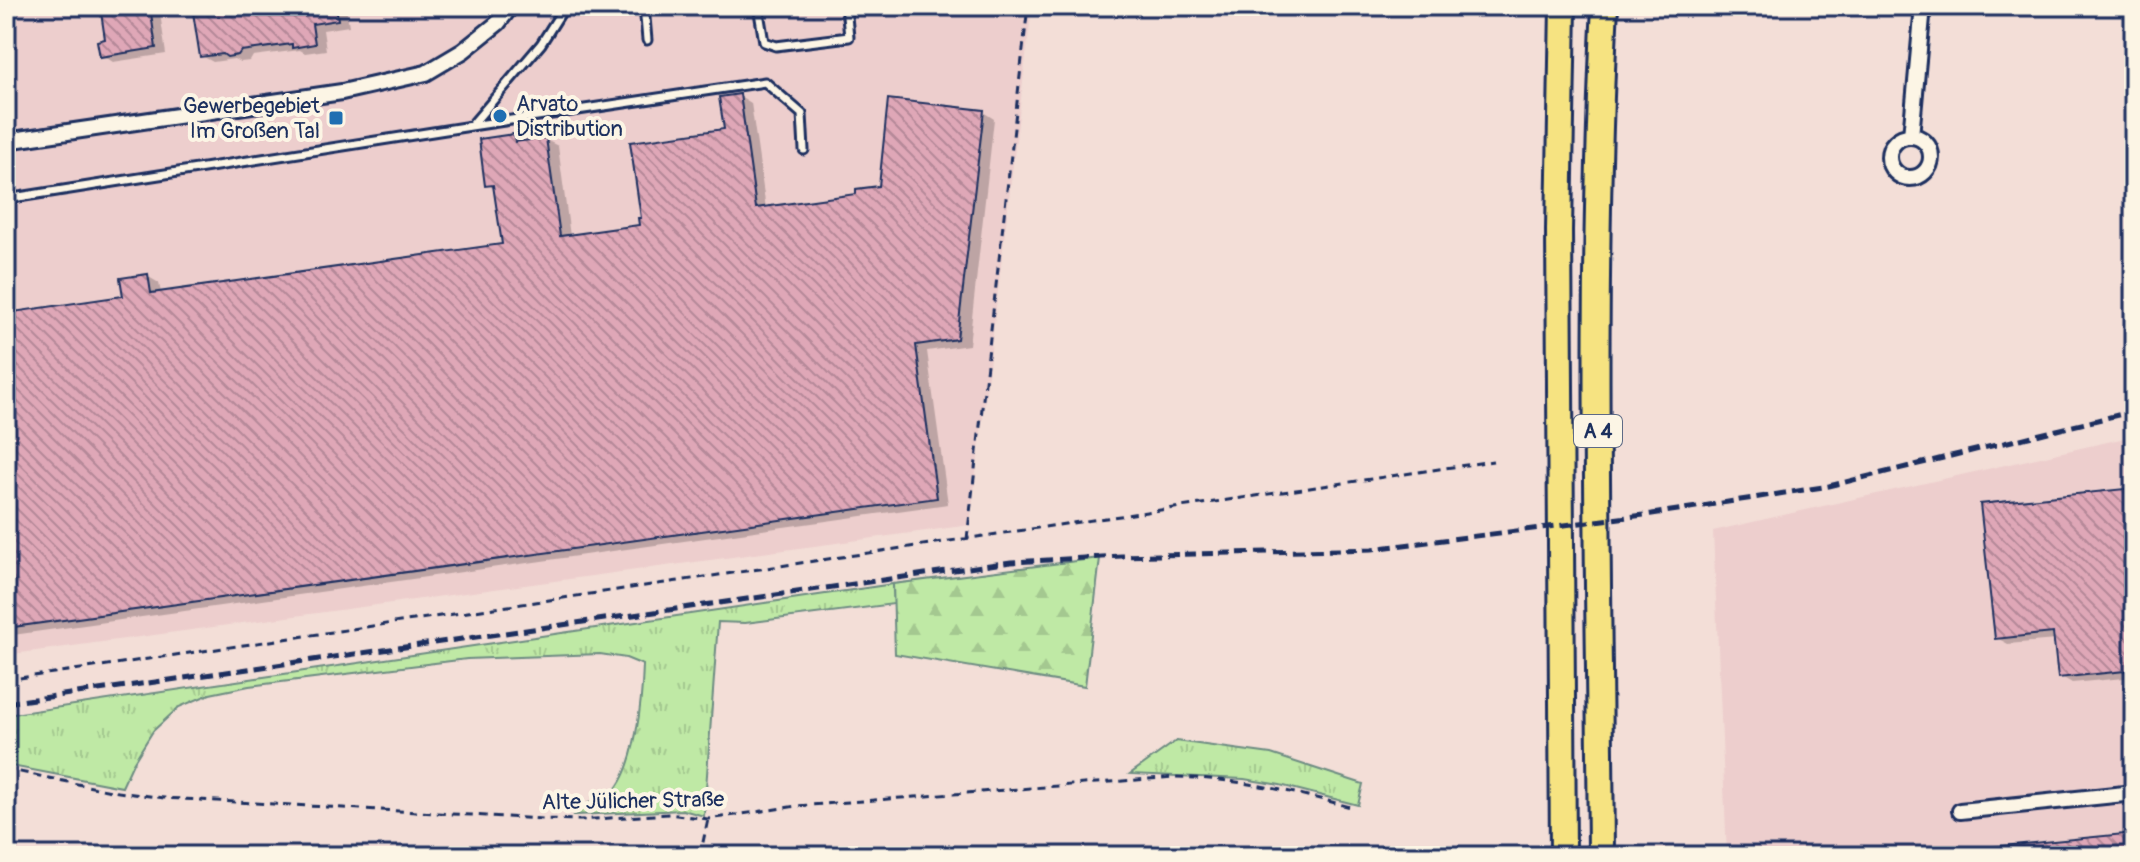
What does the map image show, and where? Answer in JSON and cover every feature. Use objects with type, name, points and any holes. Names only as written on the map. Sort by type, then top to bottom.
[{"type":"highway","name":"A 4","points":[[1563,6],[1559,230],[1563,856]]},
{"type":"highway","name":"A 4","points":[[1601,856],[1598,363],[1601,81],[1605,6]]},
{"type":"street","points":[[6,141],[342,92],[426,73],[463,51],[498,23],[511,6]]},
{"type":"street","points":[[1911,136],[1923,6]]},
{"type":"street","points":[[1960,811],[2134,793]]},
{"type":"lane","points":[[471,126],[541,44],[565,6]]},
{"type":"lane","points":[[644,6],[647,40]]},
{"type":"lane","points":[[774,6],[759,7],[764,42],[776,46],[849,37],[846,6]]},
{"type":"lane","points":[[6,199],[765,82],[802,114],[804,150]]},
{"type":"path","points":[[967,540],[1028,6]]},
{"type":"path","points":[[6,680],[1493,461]]},
{"type":"path","name":"Alte Jülicher Straße","points":[[6,769],[111,791],[164,798],[556,820],[669,814],[708,819],[797,806],[1175,777],[1220,778],[1262,784],[1354,808]]},
{"type":"path","points":[[700,856],[708,819]]},
{"type":"shaded area","points":[[6,6],[1032,6],[970,525],[6,655]]},
{"type":"shaded area","points":[[2134,436],[2134,856],[1727,856],[1713,531]]},
{"type":"green space","points":[[1100,558],[1085,686],[895,654],[893,584]]},
{"type":"green space","points":[[893,584],[894,604],[745,623],[718,622],[704,816],[683,810],[574,815],[589,803],[612,793],[627,768],[636,733],[643,665],[626,658],[600,654],[467,659],[249,686],[210,694],[179,707],[153,731],[122,787],[6,765],[6,715]]},
{"type":"green space","points":[[1176,741],[1271,754],[1363,784],[1358,805],[1244,779],[1130,774]]},
{"type":"building","points":[[100,6],[150,6],[156,48],[100,57],[97,41],[105,39]]},
{"type":"building","points":[[192,6],[336,6],[338,20],[312,24],[315,44],[241,51],[238,55],[227,57],[223,54],[200,57]]},
{"type":"building","points":[[740,94],[756,208],[856,194],[856,189],[879,186],[888,99],[984,110],[957,339],[916,345],[937,498],[6,628],[6,313],[123,296],[120,278],[148,274],[151,293],[502,244],[493,185],[485,186],[479,139],[514,134],[515,142],[546,138],[560,236],[639,225],[638,218],[641,218],[630,142],[724,129],[719,97]]},
{"type":"building","points":[[2134,488],[2134,670],[2058,678],[2053,633],[1995,639],[1980,504]]},
{"type":"building","points":[[2134,833],[2134,856],[1995,856],[1994,847]]},
{"type":"railway","points":[[6,703],[1011,562],[1372,549],[1652,514],[1829,486],[2134,411]]},
{"type":"place","name":"Arvato Distribution","points":[[500,116]]},
{"type":"place","name":"Gewerbegebiet Im Großen Tal","points":[[336,118]]}]
